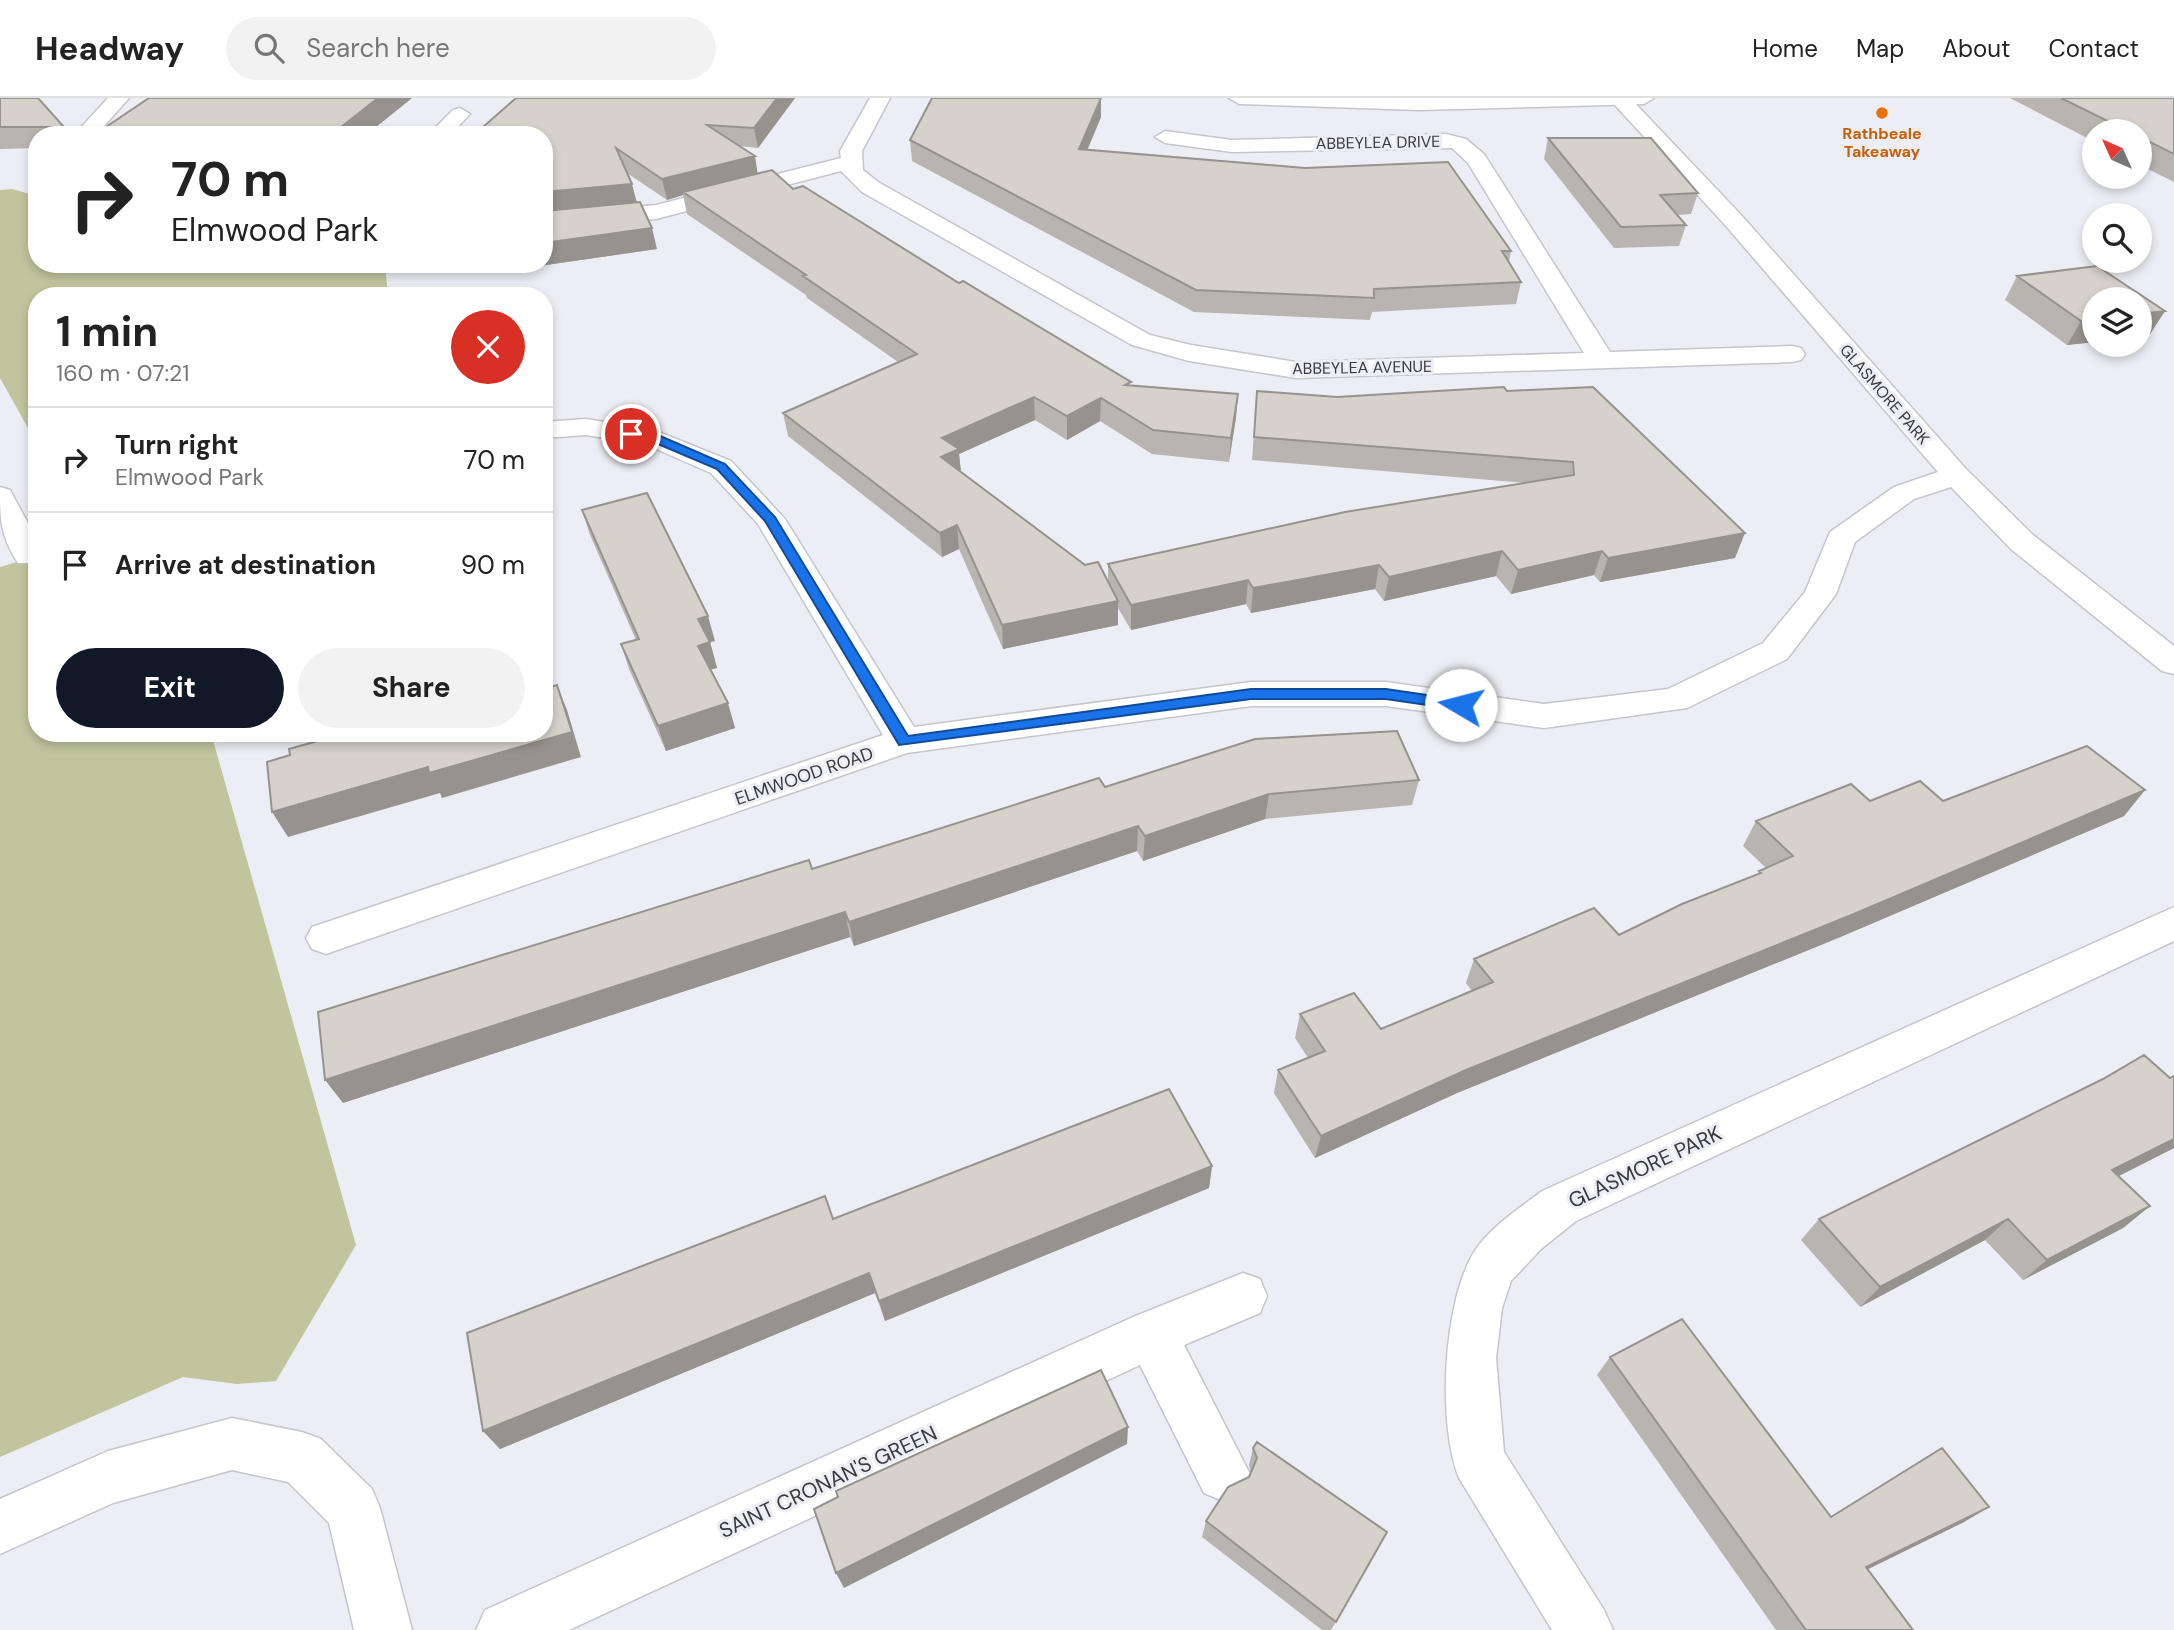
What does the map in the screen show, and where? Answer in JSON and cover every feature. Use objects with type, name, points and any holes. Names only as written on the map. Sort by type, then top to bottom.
[{"type":"street","points":[[93,126],[119,98]]},
{"type":"street","points":[[553,222],[656,212],[850,162],[851,151],[880,98]]},
{"type":"street","points":[[1239,98],[1419,103],[1632,99]]},
{"type":"street","name":"GLASMORE PARK","points":[[1632,99],[1734,221],[1956,475],[2022,542],[2174,663]]},
{"type":"street","points":[[447,126],[460,114]]},
{"type":"street","name":"ABBEYLEA DRIVE","points":[[1165,137],[1232,146],[1400,140],[1459,143],[1476,159],[1601,359]]},
{"type":"street","name":"ABBEYLEA AVENUE","points":[[850,162],[852,172],[870,187],[1141,340],[1189,353],[1296,370],[1792,355]]},
{"type":"street","points":[[553,429],[586,427],[654,438],[721,467],[771,519],[904,741]]},
{"type":"street","name":"ELMWOOD ROAD","points":[[326,938],[904,741],[1251,694],[1386,694],[1544,716],[1675,700],[1775,651],[1820,594],[1841,538],[1904,493],[1956,475]]},
{"type":"street","points":[[0,496],[22,558]]},
{"type":"street","name":"GLASMORE PARK","points":[[1584,1630],[1478,1459],[1471,1358],[1477,1308],[1492,1267],[1524,1233],[1559,1206],[2174,923]]},
{"type":"street","name":"SAINT CRONAN'S GREEN","points":[[505,1630],[1151,1334],[1243,1296]]},
{"type":"street","points":[[1151,1334],[1223,1474]]},
{"type":"street","points":[[0,1527],[108,1478],[232,1444],[302,1458],[353,1507],[383,1630]]},
{"type":"green space","points":[[12,189],[28,193],[28,273],[386,273],[387,287],[28,287],[28,428],[0,378],[0,190]]},
{"type":"green space","points":[[28,559],[28,742],[214,742],[356,1245],[276,1381],[237,1384],[183,1377],[0,1457],[0,567]]},
{"type":"building","points":[[0,98],[38,98],[63,126],[28,126],[0,127]]},
{"type":"building","points":[[149,98],[378,98],[342,126],[107,126]]},
{"type":"building","points":[[516,98],[777,98],[754,128],[707,125],[755,156],[662,179],[616,148],[632,184],[553,191],[553,126],[484,126]]},
{"type":"building","points":[[932,98],[1101,98],[1079,149],[1305,168],[1448,162],[1511,251],[1502,251],[1521,282],[1374,289],[1374,298],[1196,290],[910,140]]},
{"type":"building","points":[[2061,98],[2174,98],[2174,154],[2152,143],[2152,119],[2104,119]]},
{"type":"building","points":[[1548,138],[1651,138],[1698,193],[1660,195],[1686,225],[1621,227]]},
{"type":"building","points":[[772,170],[793,189],[803,186],[959,283],[963,281],[1131,382],[1125,385],[1238,394],[1231,438],[1153,430],[1101,398],[1067,416],[1034,397],[942,438],[959,449],[941,457],[1085,565],[1098,562],[1118,601],[1002,625],[957,525],[940,533],[783,413],[917,354],[683,192]]},
{"type":"building","points":[[640,202],[652,228],[553,242],[553,210]]},
{"type":"building","points":[[2082,268],[2082,273],[2108,273],[2129,287],[2082,287],[2081,321],[2017,276]]},
{"type":"building","points":[[2152,302],[2165,311],[2152,313]]},
{"type":"building","points":[[1504,387],[1507,391],[1593,387],[1745,533],[1608,558],[1602,551],[1518,570],[1502,551],[1389,577],[1379,565],[1253,588],[1248,580],[1131,605],[1108,564],[1345,512],[1574,475],[1573,462],[1254,437],[1257,391],[1337,397]]},
{"type":"building","points":[[647,493],[708,616],[698,619],[710,642],[698,646],[728,703],[658,726],[621,644],[639,639],[582,510]]},
{"type":"building","points":[[557,685],[572,732],[553,737],[553,686]]},
{"type":"building","points":[[1397,731],[1419,780],[1269,794],[1145,836],[1138,826],[849,922],[845,912],[325,1080],[318,1012],[809,860],[812,869],[1099,778],[1105,787],[1255,739]]},
{"type":"building","points":[[314,742],[537,742],[429,773],[428,767],[272,812],[267,762],[290,755],[289,749]]},
{"type":"building","points":[[2087,746],[2145,790],[1854,914],[1466,1070],[1321,1136],[1278,1070],[1325,1051],[1300,1014],[1354,993],[1381,1029],[1493,982],[1474,959],[1594,908],[1619,935],[1682,904],[1761,873],[1759,871],[1793,856],[1756,821],[1851,784],[1870,801],[1920,781],[1943,801]]},
{"type":"building","points":[[2144,1055],[2170,1078],[2174,1076],[2174,1139],[2112,1170],[2150,1206],[2047,1260],[2008,1219],[1880,1287],[1819,1219],[2103,1079]]},
{"type":"building","points":[[1169,1089],[1212,1166],[879,1301],[869,1273],[483,1431],[467,1333],[825,1196],[833,1219]]},
{"type":"building","points":[[1682,1319],[1831,1517],[1942,1448],[1989,1507],[1866,1567],[1913,1630],[1806,1630],[1610,1357]]},
{"type":"building","points":[[1101,1370],[1128,1427],[836,1573],[814,1509],[838,1497],[836,1491]]},
{"type":"building","points":[[1257,1442],[1387,1532],[1336,1622],[1206,1521],[1228,1487],[1249,1477],[1257,1458],[1253,1448]]},
{"type":"place","name":"Rathbeale Takeaway","points":[[1882,113]]},
{"type":"route","points":[[631,434],[654,438],[721,467],[771,519],[904,741],[1251,694],[1386,694],[1461,705]]}]
